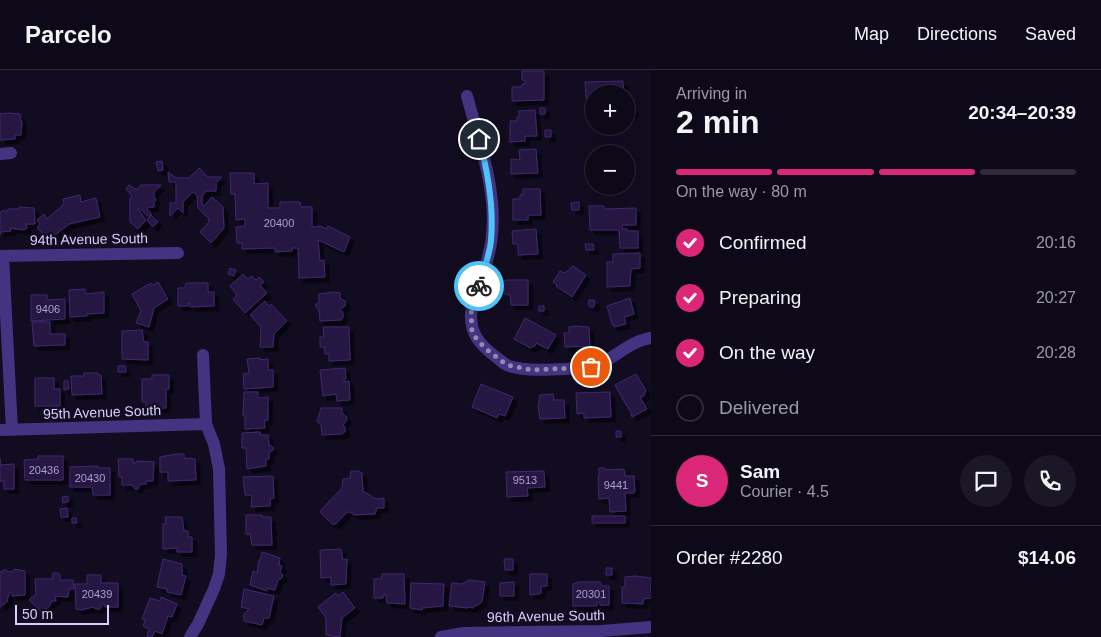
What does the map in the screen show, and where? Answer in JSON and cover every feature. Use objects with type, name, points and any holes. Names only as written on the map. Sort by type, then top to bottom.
[{"type":"street","points":[[467,96],[488,172],[492,213],[491,242],[471,313],[472,331],[476,338],[485,348],[507,365],[532,370],[591,367],[610,359],[644,339],[651,338]]},
{"type":"street","name":"94th Avenue South","points":[[2,256],[178,253]]},
{"type":"street","points":[[2,256],[6,430]]},
{"type":"street","points":[[190,637],[214,589],[219,574],[221,554],[219,469],[214,444],[206,424],[203,355]]},
{"type":"street","name":"95th Avenue South","points":[[6,430],[206,424]]},
{"type":"street","name":"96th Avenue South","points":[[441,637],[464,633],[601,634],[651,627]]},
{"type":"building","points":[[522,71],[544,71],[544,100],[512,101],[512,87],[522,87],[522,84],[525,84],[525,80],[522,80]]},
{"type":"building","points":[[623,81],[623,85],[585,85],[585,82]]},
{"type":"building","points":[[540,108],[545,108],[545,114],[540,114]]},
{"type":"building","points":[[535,110],[537,136],[525,136],[525,141],[510,142],[510,121],[517,121],[519,111]]},
{"type":"building","points":[[0,114],[20,114],[22,121],[21,135],[15,135],[15,139],[0,140]]},
{"type":"building","points":[[545,130],[551,130],[551,137],[545,137]]},
{"type":"building","points":[[536,149],[538,173],[511,174],[511,159],[520,160],[519,150]]},
{"type":"building","points":[[162,161],[163,170],[158,171],[156,162]]},
{"type":"building","points":[[199,168],[208,177],[222,177],[216,183],[216,191],[206,191],[202,196],[202,204],[204,206],[212,197],[223,207],[224,228],[211,243],[200,232],[209,222],[209,219],[198,208],[197,196],[193,192],[183,202],[183,213],[178,208],[170,216],[170,203],[176,203],[176,182],[169,182],[168,172],[176,178],[189,178]]},
{"type":"building","points":[[230,173],[254,173],[254,184],[268,183],[268,208],[280,208],[280,202],[300,202],[301,207],[312,207],[312,227],[320,226],[327,229],[328,226],[350,237],[344,252],[318,240],[320,261],[324,260],[325,277],[299,278],[298,248],[292,248],[292,251],[275,252],[275,248],[242,249],[242,243],[237,243],[236,227],[245,226],[245,219],[236,220],[235,194],[231,194]]},
{"type":"building","points":[[129,185],[137,190],[141,185],[161,185],[154,192],[156,200],[154,207],[147,209],[151,216],[138,209],[146,220],[138,229],[130,222],[130,198],[132,196],[126,189]]},
{"type":"building","points":[[523,189],[540,189],[541,215],[528,215],[528,220],[513,220],[513,199],[520,199],[520,195],[523,195]]},
{"type":"building","points":[[80,195],[81,202],[96,198],[100,217],[69,224],[48,241],[37,227],[40,224],[37,220],[44,214],[47,219],[64,204],[63,199]]},
{"type":"building","points":[[579,202],[579,210],[572,210],[571,203]]},
{"type":"building","points":[[589,206],[604,206],[604,209],[636,208],[636,225],[622,225],[622,229],[638,231],[638,248],[620,248],[619,230],[590,230]]},
{"type":"building","points":[[19,207],[34,208],[35,224],[26,224],[27,228],[24,230],[10,228],[11,231],[1,232],[0,235],[0,213],[8,211],[8,209],[19,209]]},
{"type":"building","points":[[151,215],[158,222],[153,227],[147,220]]},
{"type":"building","points":[[536,229],[538,254],[518,255],[518,244],[513,244],[512,231]]},
{"type":"building","points":[[585,244],[593,244],[594,250],[586,250]]},
{"type":"building","points":[[640,253],[640,268],[631,269],[630,286],[607,287],[607,262],[613,262],[613,254]]},
{"type":"building","points":[[573,266],[586,275],[572,297],[553,282],[560,271],[565,273]]},
{"type":"building","points":[[230,268],[236,270],[234,276],[228,274]]},
{"type":"building","points":[[243,274],[248,279],[252,276],[256,280],[259,277],[264,282],[260,285],[267,293],[245,313],[233,299],[237,295],[230,286]]},
{"type":"building","points":[[528,280],[528,305],[511,305],[510,295],[504,294],[504,281]]},
{"type":"building","points":[[158,282],[168,299],[154,308],[149,327],[136,323],[141,311],[132,294],[151,283],[153,285]]},
{"type":"building","points":[[186,283],[208,283],[208,292],[214,292],[214,306],[190,307],[190,303],[188,303],[188,306],[178,306],[178,288],[185,288]]},
{"type":"building","points":[[85,289],[86,294],[104,292],[104,313],[70,317],[69,290]]},
{"type":"building","points":[[340,293],[340,298],[345,301],[345,306],[340,309],[343,317],[341,320],[320,321],[319,310],[316,307],[316,304],[319,302],[319,294]]},
{"type":"building","points":[[31,295],[47,295],[47,300],[65,299],[65,319],[31,321]]},
{"type":"building","points":[[630,298],[634,314],[624,317],[626,324],[614,327],[607,306]]},
{"type":"building","points":[[589,300],[594,300],[594,307],[590,307],[588,304]]},
{"type":"building","points":[[265,301],[269,306],[271,304],[287,321],[274,334],[273,347],[260,347],[261,327],[250,315]]},
{"type":"building","points":[[539,306],[544,306],[544,311],[539,311]]},
{"type":"building","points":[[525,318],[556,335],[548,349],[536,343],[535,346],[530,348],[514,339]]},
{"type":"building","points":[[32,322],[50,322],[50,334],[65,334],[65,345],[34,346]]},
{"type":"building","points":[[323,327],[349,327],[350,360],[329,361],[329,354],[325,354],[324,347],[320,347],[320,337],[324,337]]},
{"type":"building","points":[[569,327],[589,327],[590,346],[565,347],[564,333],[569,333]]},
{"type":"building","points":[[142,330],[144,342],[148,342],[148,360],[122,359],[122,331]]},
{"type":"building","points":[[260,358],[260,360],[268,359],[268,370],[273,370],[273,387],[244,389],[243,374],[249,373],[247,359]]},
{"type":"building","points":[[118,366],[125,366],[126,372],[118,372]]},
{"type":"building","points":[[345,368],[346,379],[344,379],[344,382],[349,381],[350,400],[337,401],[336,394],[323,396],[320,370]]},
{"type":"building","points":[[84,373],[97,373],[101,375],[102,394],[72,395],[71,376],[84,376]]},
{"type":"building","points":[[636,374],[646,390],[644,396],[640,397],[647,409],[632,417],[630,409],[615,385]]},
{"type":"building","points":[[152,375],[169,375],[169,389],[166,389],[166,408],[146,408],[146,402],[142,402],[142,379],[152,379]]},
{"type":"building","points":[[35,378],[54,378],[54,389],[60,389],[60,406],[35,406]]},
{"type":"building","points":[[64,381],[68,381],[69,389],[64,390]]},
{"type":"building","points":[[481,384],[513,397],[505,416],[499,414],[497,418],[472,407]]},
{"type":"building","points":[[244,392],[258,392],[258,398],[268,397],[268,420],[264,421],[265,428],[245,429],[246,416],[243,416]]},
{"type":"building","points":[[610,392],[611,417],[584,418],[584,413],[577,414],[576,393]]},
{"type":"building","points":[[553,394],[554,400],[564,400],[565,418],[540,419],[538,407],[540,395]]},
{"type":"building","points":[[321,408],[342,408],[342,413],[346,416],[347,420],[343,425],[345,432],[342,434],[322,435],[321,424],[317,422]]},
{"type":"building","points":[[616,431],[621,431],[621,437],[616,437]]},
{"type":"building","points":[[260,432],[260,435],[268,435],[269,445],[273,447],[273,450],[269,453],[269,459],[266,459],[266,466],[247,469],[246,448],[242,448],[242,433]]},
{"type":"building","points":[[184,454],[184,458],[195,459],[196,480],[168,481],[168,472],[160,472],[160,457]]},
{"type":"building","points":[[38,456],[63,456],[63,480],[25,480],[24,460],[38,459]]},
{"type":"building","points":[[118,459],[133,459],[133,463],[137,461],[154,462],[153,481],[146,481],[146,484],[140,484],[138,489],[135,489],[132,485],[122,485],[122,477],[119,477]]},
{"type":"building","points":[[14,464],[14,489],[4,489],[4,481],[0,481],[0,465]]},
{"type":"building","points":[[98,466],[98,468],[110,468],[110,495],[93,495],[92,487],[70,487],[70,467]]},
{"type":"building","points":[[599,468],[605,468],[605,470],[624,469],[625,476],[634,476],[634,493],[625,493],[626,511],[610,512],[609,498],[599,499]]},
{"type":"building","points":[[351,471],[362,473],[363,491],[376,499],[384,498],[384,508],[377,508],[375,514],[354,515],[347,512],[336,524],[332,524],[321,513],[321,510],[342,488],[343,479],[350,478]]},
{"type":"building","points":[[544,471],[545,487],[527,488],[528,496],[507,497],[506,472]]},
{"type":"building","points":[[273,476],[274,498],[270,499],[270,506],[251,507],[252,495],[245,495],[243,477]]},
{"type":"building","points":[[68,496],[68,502],[63,503],[62,497]]},
{"type":"building","points":[[67,508],[68,517],[61,517],[60,509]]},
{"type":"building","points":[[246,515],[271,517],[272,545],[252,545],[250,534],[246,534]]},
{"type":"building","points":[[592,516],[625,516],[625,523],[592,523]]},
{"type":"building","points":[[165,517],[182,517],[184,531],[188,531],[188,537],[192,537],[192,552],[177,552],[177,548],[163,549],[163,524],[166,524]]},
{"type":"building","points":[[72,518],[76,518],[77,523],[72,523]]},
{"type":"building","points":[[341,549],[343,560],[347,559],[346,584],[331,585],[331,577],[321,578],[320,550]]},
{"type":"building","points":[[262,552],[280,558],[279,565],[282,566],[280,572],[283,575],[278,580],[275,590],[267,588],[267,591],[250,585],[253,571],[257,573]]},
{"type":"building","points":[[163,559],[182,564],[182,575],[186,576],[181,595],[167,592],[167,589],[157,587]]},
{"type":"building","points":[[504,559],[513,559],[513,570],[505,570]]},
{"type":"building","points":[[606,568],[612,568],[612,575],[606,575]]},
{"type":"building","points":[[14,569],[25,571],[25,595],[12,596],[12,592],[10,592],[8,601],[0,607],[0,571],[3,573],[3,570],[9,572],[14,571]]},
{"type":"building","points":[[53,573],[60,575],[60,580],[73,580],[74,589],[69,589],[68,597],[55,596],[56,601],[51,601],[51,604],[43,613],[29,600],[36,594],[35,579],[52,579]]},
{"type":"building","points":[[382,574],[404,574],[405,604],[387,603],[386,595],[383,595],[383,598],[374,598],[374,579],[381,579]]},
{"type":"building","points":[[530,574],[547,574],[547,586],[541,586],[541,593],[530,595]]},
{"type":"building","points":[[87,575],[101,575],[101,583],[118,583],[118,607],[105,607],[105,604],[103,604],[100,609],[93,607],[82,610],[76,609],[75,584],[87,584]]},
{"type":"building","points":[[625,577],[651,578],[651,598],[643,599],[643,604],[622,603],[622,587],[625,587]]},
{"type":"building","points":[[469,580],[485,582],[482,602],[473,608],[449,606],[452,583],[462,584]]},
{"type":"building","points":[[514,582],[514,596],[500,596],[500,583]]},
{"type":"building","points":[[578,582],[600,582],[602,586],[609,586],[609,605],[600,605],[600,602],[597,602],[597,606],[573,606],[573,584]]},
{"type":"building","points":[[411,583],[444,584],[443,606],[422,608],[422,610],[410,608]]},
{"type":"building","points":[[244,589],[274,596],[269,618],[264,618],[262,625],[244,621],[244,614],[249,609],[241,607]]},
{"type":"building","points":[[343,592],[355,608],[342,618],[340,637],[326,635],[326,618],[318,607],[336,593],[338,596]]},
{"type":"building","points":[[161,597],[177,604],[172,617],[168,616],[162,634],[155,631],[152,637],[147,637],[149,629],[143,626],[145,620],[142,619],[150,598],[160,601]]},
{"type":"way so far","points":[[479,286],[471,313],[472,331],[485,348],[507,365],[532,370],[591,367]]},
{"type":"route","points":[[479,139],[488,172],[492,213],[491,242],[479,286]]}]
